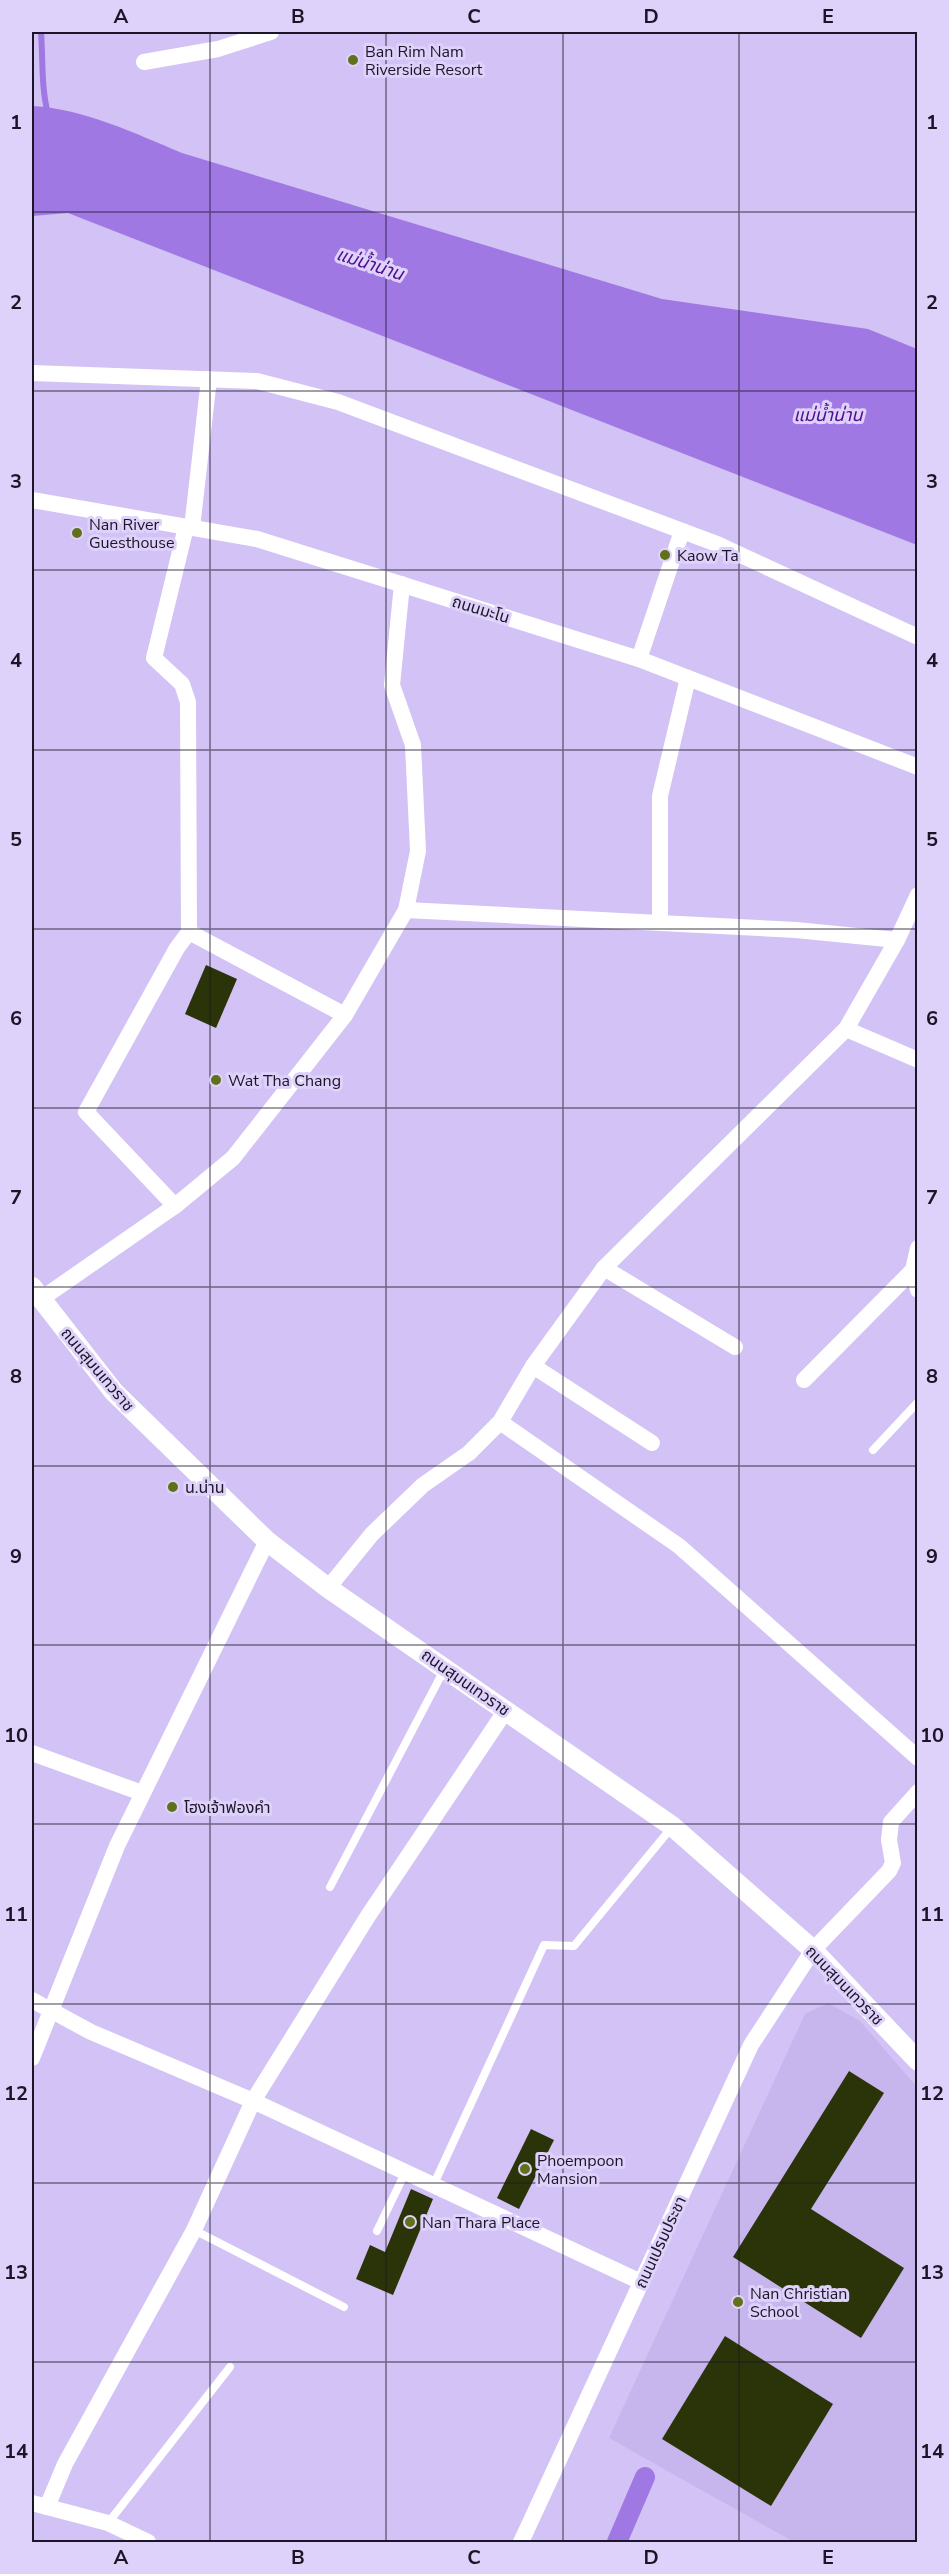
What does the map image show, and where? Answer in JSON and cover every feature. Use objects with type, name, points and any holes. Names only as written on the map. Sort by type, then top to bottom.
[{"type":"street","points":[[144,62],[218,49],[271,32]]},
{"type":"street","points":[[32,373],[256,381],[338,402],[717,544],[918,637]]},
{"type":"street","points":[[175,1206],[86,1112],[177,948],[189,932],[188,702],[182,684],[154,658],[189,527],[209,379]]},
{"type":"street","name":"ถนนมะโน","points":[[32,500],[257,539],[639,658],[918,767]]},
{"type":"street","points":[[639,658],[682,531]]},
{"type":"street","points":[[36,1293],[175,1206],[234,1158],[345,1015],[406,910],[418,851],[413,746],[392,685],[402,584]]},
{"type":"street","points":[[660,922],[660,796],[688,678]]},
{"type":"street","points":[[328,1588],[372,1534],[423,1485],[469,1453],[500,1422],[533,1366],[604,1268],[846,1029],[897,940],[918,895]]},
{"type":"street","points":[[406,910],[796,930],[897,940]]},
{"type":"street","points":[[189,932],[345,1015]]},
{"type":"street","points":[[846,1029],[918,1060]]},
{"type":"street","points":[[918,1248],[913,1270],[918,1290]]},
{"type":"street","points":[[604,1268],[735,1347]]},
{"type":"street","points":[[804,1380],[913,1270]]},
{"type":"street","name":"ถนนสุมนเทวราช","points":[[36,1293],[114,1392],[267,1541],[328,1588],[672,1826],[813,1950],[918,2061]]},
{"type":"street","points":[[533,1366],[652,1443]]},
{"type":"street","points":[[500,1422],[679,1546],[918,1758]]},
{"type":"street","points":[[32,2058],[117,1846],[267,1541]]},
{"type":"street","points":[[148,2542],[108,2523],[40,2505],[194,2230],[253,2101],[368,1916],[506,1710]]},
{"type":"street","points":[[32,1753],[142,1793]]},
{"type":"street","name":"ถนนเปรมประชา","points":[[521,2542],[751,2045],[813,1950],[889,1871],[893,1863],[889,1840],[891,1822],[918,1792]]},
{"type":"street","points":[[32,2000],[91,2032],[253,2101],[433,2187],[641,2282]]},
{"type":"lane","points":[[873,1450],[918,1402]]},
{"type":"lane","points":[[330,1887],[445,1668]]},
{"type":"lane","points":[[433,2187],[544,1945],[574,1946],[672,1826]]},
{"type":"lane","points":[[377,2231],[405,2173]]},
{"type":"lane","points":[[194,2230],[344,2307]]},
{"type":"lane","points":[[108,2523],[230,2367]]},
{"type":"shaded area","name":"Nan Christian School","points":[[828,2003],[860,2021],[917,2087],[917,2542],[794,2542],[609,2438],[805,2014]],"holes":[[[849,2071],[883,2093],[811,2209],[861,2337],[733,2257]],[[726,2337],[833,2404],[771,2506],[662,2439]]]},
{"type":"water","name":"แม่น้ำน่าน","points":[[32,106],[90,117],[182,153],[662,299],[868,329],[917,349],[917,545],[68,213],[32,216]]},
{"type":"building","points":[[206,965],[237,979],[216,1028],[185,1014]]},
{"type":"building","points":[[849,2071],[884,2093],[811,2209],[904,2268],[861,2338],[733,2257]]},
{"type":"building","name":"Phoempoon Mansion","points":[[531,2129],[554,2140],[519,2209],[497,2198]]},
{"type":"building","name":"Nan Thara Place","points":[[411,2189],[433,2199],[393,2295],[356,2279],[370,2245],[385,2252]]},
{"type":"building","points":[[725,2336],[833,2404],[771,2506],[662,2439]]},
{"type":"waterway","points":[[41,32],[43,83],[48,114]]},
{"type":"waterway","points":[[617,2542],[645,2477]]},
{"type":"place","name":"Ban Rim Nam Riverside Resort","points":[[353,60]]},
{"type":"place","name":"Nan River Guesthouse","points":[[77,533]]},
{"type":"place","name":"Kaow Ta","points":[[665,555]]},
{"type":"place","name":"Wat Tha Chang","points":[[216,1080]]},
{"type":"place","name":"น.น่าน","points":[[173,1487]]},
{"type":"place","name":"โฮงเจ้าฟองคำ","points":[[172,1807]]},
{"type":"place","name":"Phoempoon Mansion","points":[[525,2169]]},
{"type":"place","name":"Nan Thara Place","points":[[410,2222]]},
{"type":"place","name":"Nan Christian School","points":[[738,2302]]}]
